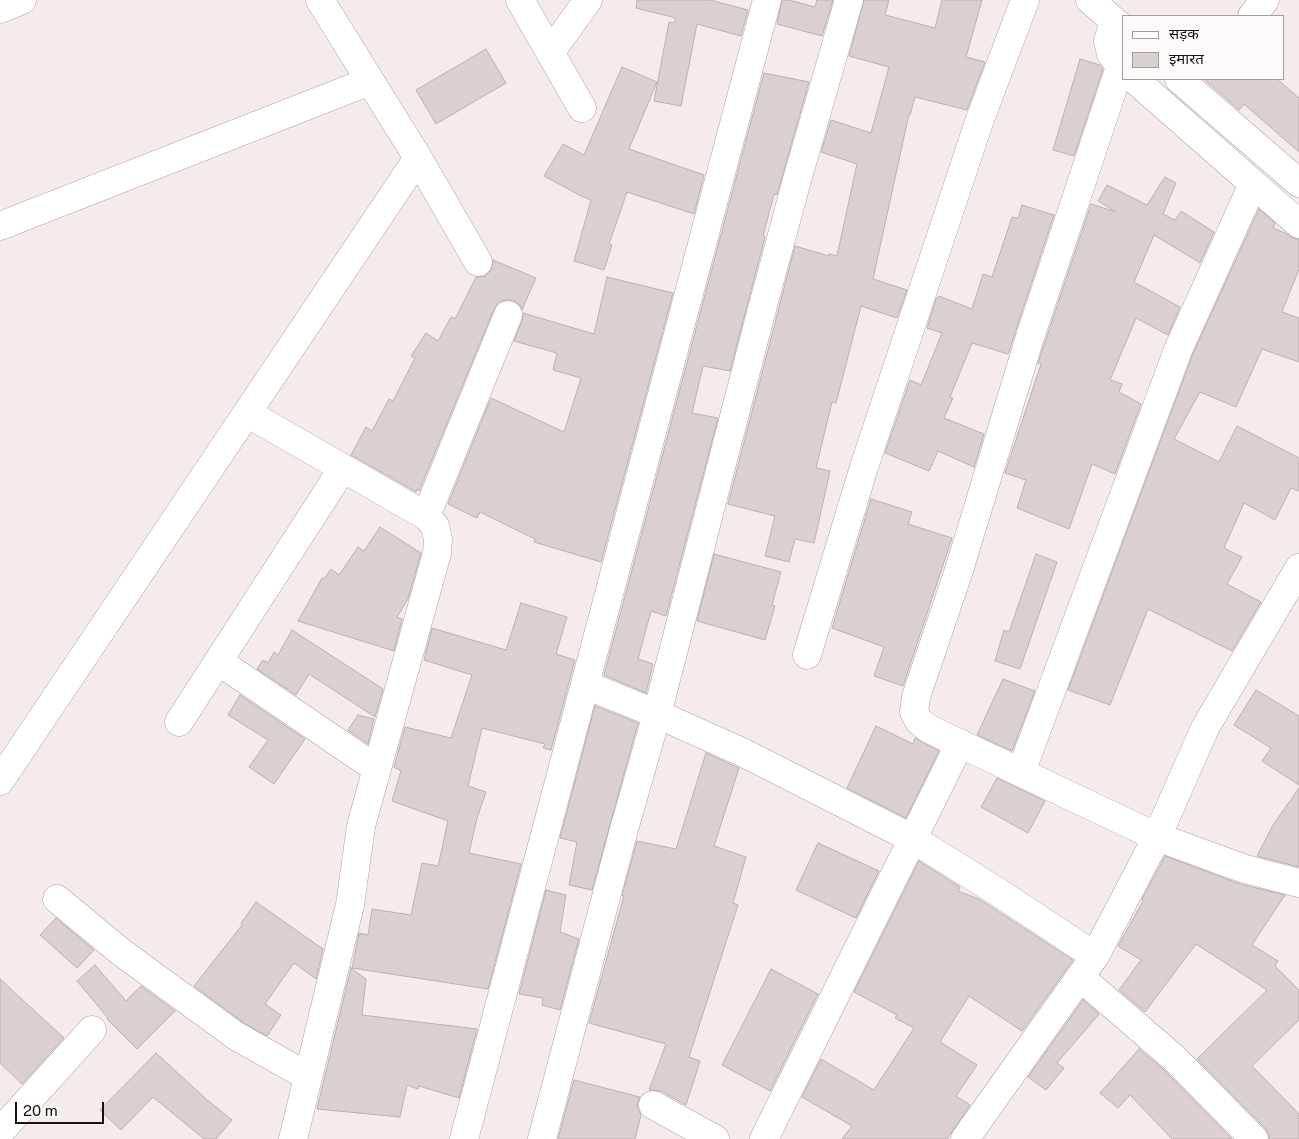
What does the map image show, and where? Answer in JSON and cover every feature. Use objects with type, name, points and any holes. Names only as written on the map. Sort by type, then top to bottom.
[{"type":"street","points":[[0,9],[22,0]]},
{"type":"street","points":[[320,0],[418,158],[478,262]]},
{"type":"street","points":[[520,0],[582,108]]},
{"type":"street","points":[[550,53],[588,0]]},
{"type":"street","points":[[464,1139],[767,0]]},
{"type":"street","points":[[542,1139],[623,833],[657,714],[762,309],[849,0]]},
{"type":"street","points":[[807,655],[864,466],[979,122],[1025,0]]},
{"type":"street","points":[[1090,0],[1119,26],[1108,41],[1111,54],[1122,68]]},
{"type":"street","points":[[1253,15],[1265,0]]},
{"type":"street","points":[[1122,80],[1030,337],[959,570],[916,697],[914,712],[919,721],[929,729],[1157,837],[1245,869],[1299,883]]},
{"type":"street","points":[[1134,80],[1299,224]]},
{"type":"street","points":[[0,226],[370,81]]},
{"type":"street","points":[[1190,82],[1299,183]]},
{"type":"street","points":[[0,781],[418,158]]},
{"type":"street","points":[[1021,772],[1178,350],[1253,184]]},
{"type":"street","points":[[426,516],[508,315]]},
{"type":"street","points":[[247,413],[426,516],[435,526],[438,539],[437,553],[361,826],[350,905],[293,1139]]},
{"type":"street","points":[[179,722],[343,468]]},
{"type":"street","points":[[965,1139],[1088,967],[1157,837],[1206,728],[1299,568]]},
{"type":"street","points":[[218,661],[377,770]]},
{"type":"street","points":[[586,685],[742,752],[913,839],[998,892],[1088,967],[1254,1139]]},
{"type":"street","points":[[764,1139],[960,744]]},
{"type":"street","points":[[57,899],[121,952],[236,1036],[307,1076]]},
{"type":"street","points":[[0,1132],[92,1030]]},
{"type":"street","points":[[653,1105],[715,1139]]},
{"type":"building","points":[[637,0],[710,0],[748,10],[741,36],[697,24],[681,106],[654,101],[669,22],[674,23],[676,18],[636,8]]},
{"type":"building","points":[[782,0],[815,7],[817,0],[833,0],[822,36],[777,24]]},
{"type":"building","points":[[864,0],[889,0],[885,15],[935,28],[942,0],[982,0],[966,57],[985,62],[967,110],[915,97],[909,114],[873,279],[907,290],[897,318],[861,306],[836,403],[832,402],[816,468],[830,471],[814,543],[795,539],[789,562],[765,556],[775,516],[728,504],[795,246],[829,256],[829,254],[837,256],[857,164],[821,152],[831,120],[871,133],[889,67],[849,56]]},
{"type":"building","points":[[486,49],[506,83],[436,124],[416,90]]},
{"type":"building","points":[[1080,59],[1100,65],[1103,69],[1074,156],[1053,150]]},
{"type":"building","points":[[622,67],[657,82],[629,149],[704,175],[694,214],[627,192],[609,244],[612,245],[604,270],[574,261],[591,200],[544,176],[563,144],[584,155]]},
{"type":"building","points":[[764,73],[809,82],[777,195],[774,194],[763,236],[765,237],[730,371],[703,366],[692,413],[718,418],[666,616],[651,611],[638,659],[653,664],[646,693],[604,675]]},
{"type":"building","points":[[1205,80],[1278,80],[1299,98],[1299,152],[1244,104],[1239,110]]},
{"type":"building","points":[[1165,177],[1176,183],[1163,214],[1175,220],[1181,211],[1214,232],[1200,263],[1154,235],[1134,282],[1180,307],[1168,335],[1136,318],[1110,380],[1122,384],[1119,392],[1141,404],[1115,474],[1092,464],[1069,529],[1017,508],[1026,480],[1005,473],[1041,364],[1038,363],[1091,204],[1116,212],[1098,201],[1107,185],[1147,205]]},
{"type":"building","points":[[1022,205],[1054,215],[1008,354],[972,343],[950,397],[953,398],[944,418],[984,434],[974,467],[938,451],[929,471],[885,453],[910,380],[921,385],[942,333],[927,328],[936,299],[939,296],[972,309],[983,274],[992,277],[1012,217],[1018,218]]},
{"type":"building","points":[[1259,209],[1275,223],[1273,228],[1295,239],[1299,239],[1299,269],[1282,312],[1299,318],[1299,362],[1262,349],[1236,407],[1200,392],[1174,439],[1219,462],[1237,426],[1299,458],[1299,491],[1291,488],[1275,520],[1244,503],[1224,548],[1242,557],[1227,584],[1261,602],[1232,651],[1148,609],[1110,705],[1068,690],[1192,356]]},
{"type":"building","points":[[493,260],[536,278],[522,310],[520,305],[514,301],[506,300],[499,302],[494,309],[419,491],[417,489],[416,492],[351,455],[366,427],[372,431],[389,399],[393,401],[415,358],[411,356],[426,333],[438,341],[451,317],[455,319],[476,277],[485,276],[491,270]]},
{"type":"building","points":[[607,277],[673,293],[601,562],[534,542],[535,539],[480,512],[477,518],[448,504],[491,398],[564,432],[581,378],[553,370],[557,353],[514,341],[523,313],[594,334]]},
{"type":"building","points":[[871,499],[912,512],[908,524],[952,538],[903,686],[874,676],[884,647],[832,628]]},
{"type":"building","points":[[380,527],[421,553],[408,599],[397,617],[402,619],[394,651],[298,621],[322,578],[324,579],[331,569],[339,575],[358,547],[364,551]]},
{"type":"building","points":[[714,554],[781,572],[772,605],[775,606],[765,640],[697,621]]},
{"type":"building","points":[[1036,554],[1057,562],[1020,669],[995,661],[1004,630],[1009,632]]},
{"type":"building","points":[[521,603],[567,617],[556,654],[575,660],[551,750],[543,748],[545,744],[482,728],[468,786],[486,792],[477,818],[469,853],[521,864],[488,989],[352,968],[359,933],[368,935],[372,909],[411,915],[422,863],[438,866],[448,821],[392,801],[401,771],[394,767],[405,727],[451,738],[472,675],[424,660],[432,628],[506,650]]},
{"type":"building","points":[[292,630],[383,689],[375,717],[309,674],[296,695],[257,669],[263,660],[268,663],[274,652],[278,655]]},
{"type":"building","points":[[1003,679],[1035,691],[1012,751],[977,735]]},
{"type":"building","points":[[1256,690],[1299,716],[1299,785],[1262,761],[1271,748],[1234,725]]},
{"type":"building","points":[[240,695],[305,739],[274,784],[249,767],[268,740],[228,715]]},
{"type":"building","points":[[595,706],[638,723],[592,890],[569,885],[577,842],[560,838]]},
{"type":"building","points":[[358,715],[374,719],[368,744],[348,730]]},
{"type":"building","points":[[876,726],[913,744],[915,738],[939,751],[906,818],[847,788]]},
{"type":"building","points":[[706,753],[739,768],[714,846],[746,857],[733,903],[738,905],[689,1057],[700,1061],[686,1105],[661,1091],[649,1090],[666,1044],[589,1023],[637,841],[676,849]]},
{"type":"building","points":[[997,778],[1045,801],[1028,833],[981,807]]},
{"type":"building","points":[[1299,788],[1299,867],[1257,856],[1273,825]]},
{"type":"building","points":[[818,843],[879,871],[856,918],[796,890]]},
{"type":"building","points":[[1165,856],[1240,884],[1285,895],[1252,945],[1278,961],[1275,966],[1299,990],[1299,1020],[1252,1066],[1299,1114],[1299,1139],[1269,1139],[1265,1128],[1197,1059],[1267,990],[1196,944],[1145,1012],[1119,990],[1141,960],[1118,946]]},
{"type":"building","points":[[919,861],[960,887],[958,891],[979,899],[1073,960],[1022,1031],[969,996],[940,1042],[977,1065],[956,1096],[970,1105],[947,1139],[842,1139],[852,1126],[802,1097],[821,1059],[874,1090],[914,1028],[895,1018],[897,1015],[854,992]]},
{"type":"building","points":[[546,890],[566,895],[560,932],[579,939],[560,1010],[542,1005],[543,998],[519,994]]},
{"type":"building","points":[[256,902],[323,949],[316,979],[294,963],[265,1004],[281,1015],[267,1036],[244,1023],[194,986],[242,925],[241,923]]},
{"type":"building","points":[[56,918],[94,950],[77,968],[40,935]]},
{"type":"building","points":[[95,965],[126,1001],[141,986],[175,1011],[137,1049],[107,1019],[77,981]]},
{"type":"building","points":[[351,968],[366,979],[362,1015],[477,1029],[459,1098],[419,1086],[418,1089],[407,1085],[400,1117],[317,1109]]},
{"type":"building","points":[[771,969],[818,994],[770,1091],[722,1065]]},
{"type":"building","points":[[0,979],[64,1038],[22,1084],[0,1063]]},
{"type":"building","points":[[1083,1000],[1099,1014],[1057,1063],[1064,1068],[1046,1090],[1028,1077]]},
{"type":"building","points":[[1139,1049],[1163,1069],[1232,1139],[1172,1139],[1130,1095],[1118,1108],[1100,1093]]},
{"type":"building","points":[[156,1053],[232,1120],[216,1139],[204,1139],[153,1097],[121,1130],[100,1110]]},
{"type":"building","points":[[574,1080],[640,1097],[637,1106],[641,1115],[635,1139],[558,1139]]}]
